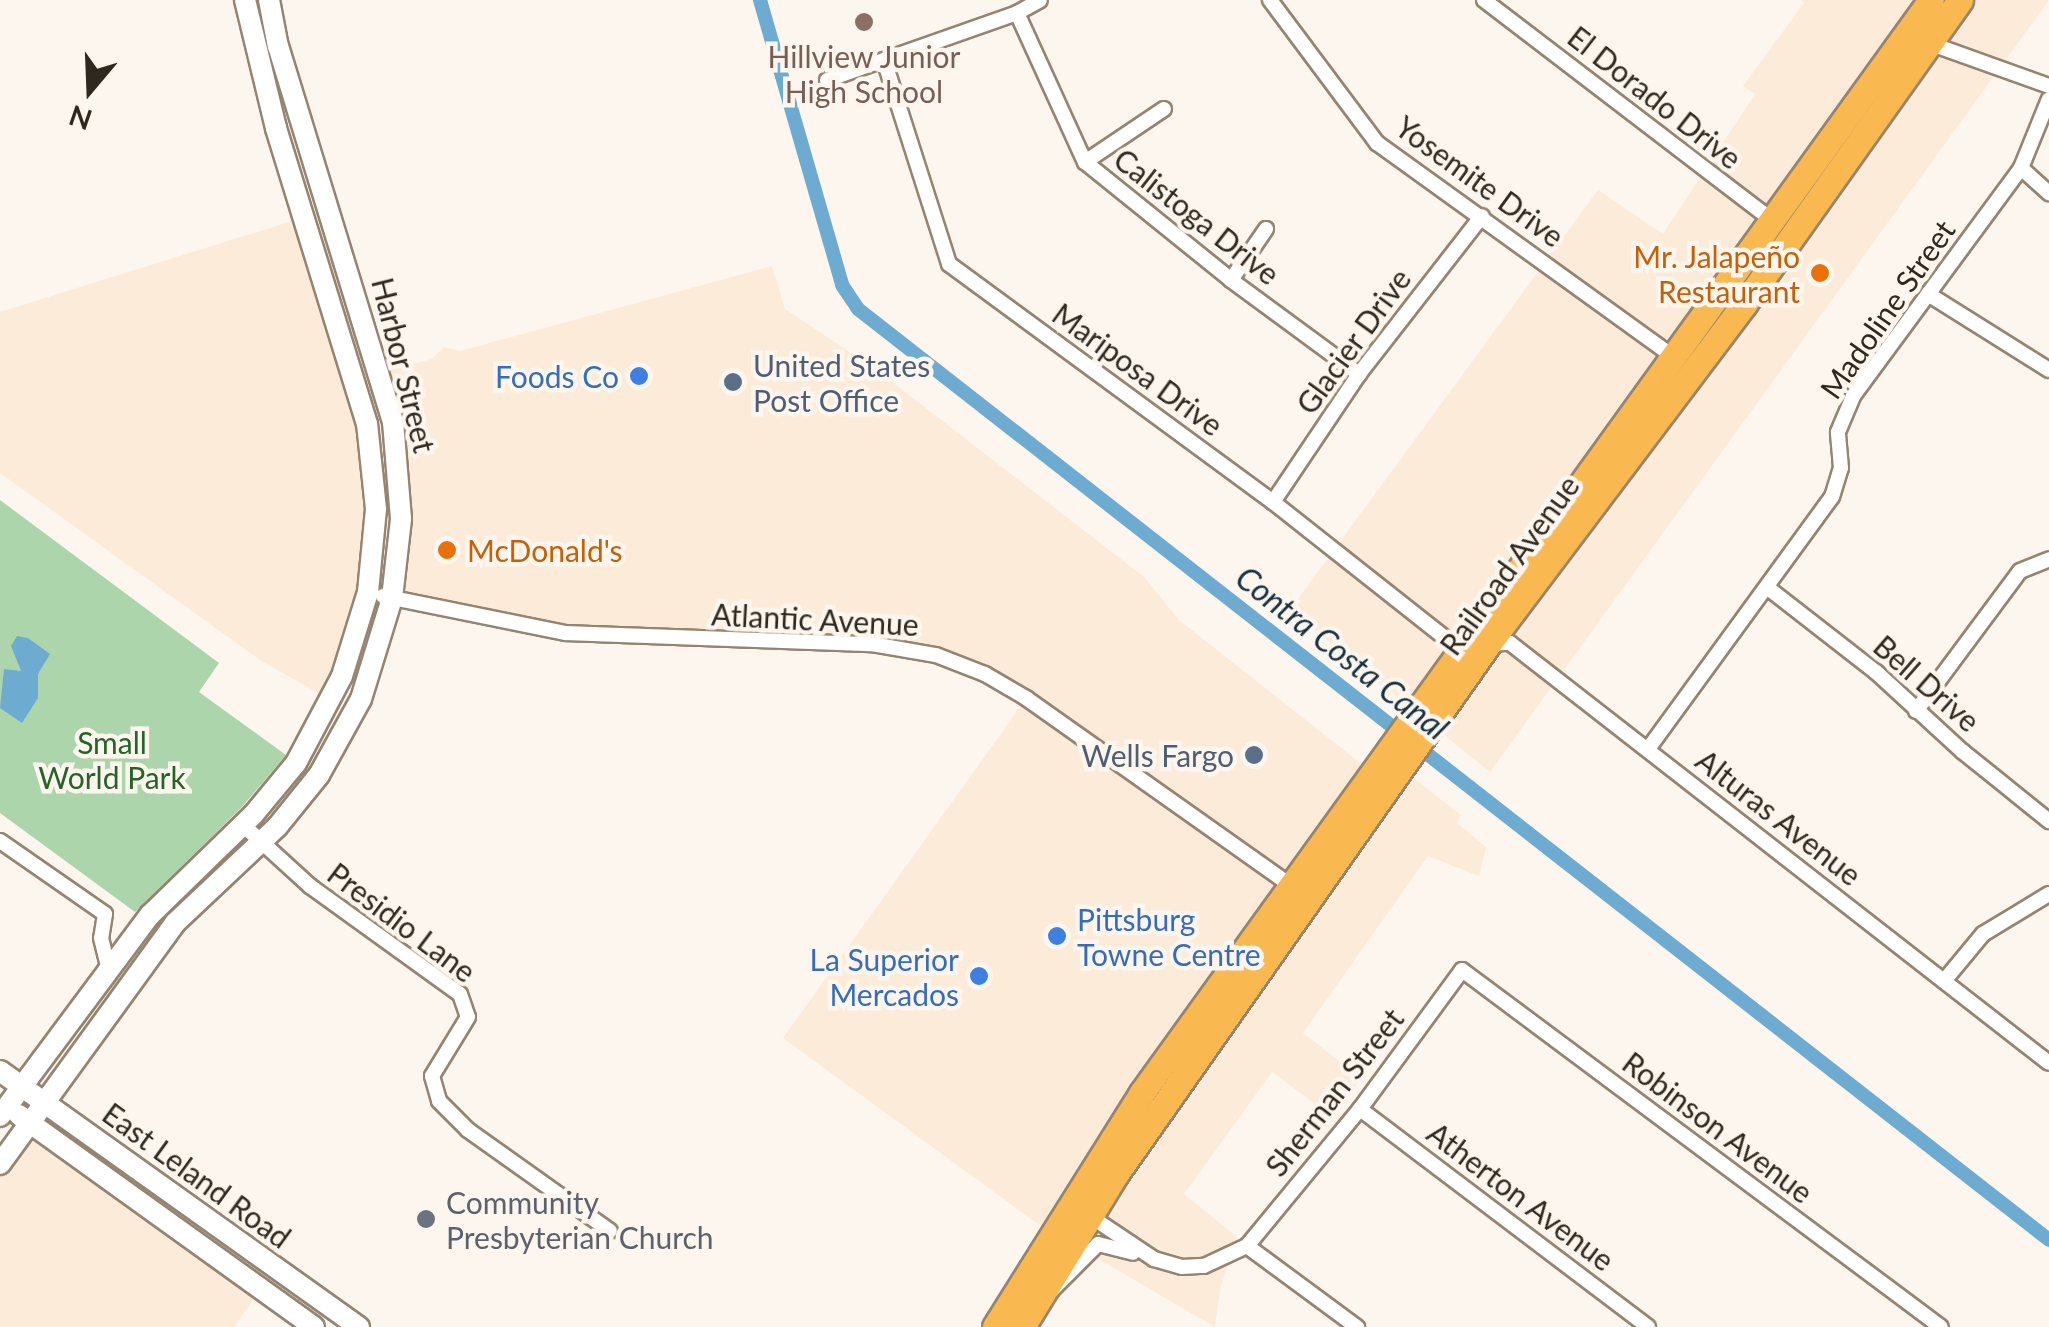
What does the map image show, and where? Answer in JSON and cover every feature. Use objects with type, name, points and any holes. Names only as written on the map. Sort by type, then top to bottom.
[{"type":"highway","name":"Railroad Avenue","points":[[1918,38],[1931,0]]},
{"type":"highway","name":"Railroad Avenue","points":[[995,1327],[1300,892],[1918,38],[1960,0]]},
{"type":"highway","name":"Railroad Avenue","points":[[1022,1327],[1038,1301],[1079,1209]]},
{"type":"street","name":"Harbor Street","points":[[2,1108],[170,891],[243,825],[282,781],[319,726],[348,660],[368,592],[375,488],[360,391],[276,128],[245,0]]},
{"type":"street","name":"Harbor Street","points":[[0,1164],[174,922],[261,844],[312,785],[350,724],[379,648],[392,598],[400,540],[400,479],[384,384],[278,47],[269,0]]},
{"type":"street","points":[[827,80],[1017,13],[1040,0]]},
{"type":"street","name":"Yosemite Drive","points":[[1270,0],[1377,143],[1684,365]]},
{"type":"street","name":"El Dorado Drive","points":[[1484,0],[1783,228]]},
{"type":"street","name":"Calistoga Drive","points":[[1017,13],[1086,162],[1231,280],[1358,374]]},
{"type":"street","points":[[1918,38],[2049,86]]},
{"type":"street","name":"Mariposa Drive","points":[[884,60],[949,264],[1273,502],[1448,640],[1477,645]]},
{"type":"street","name":"Madoline Street","points":[[1648,749],[1832,497],[1841,468],[1838,432],[1853,396],[2020,168],[2033,148],[2049,98]]},
{"type":"street","points":[[1086,162],[1164,109]]},
{"type":"street","points":[[2020,168],[2049,194]]},
{"type":"street","name":"Glacier Drive","points":[[1273,502],[1358,374],[1482,216]]},
{"type":"street","points":[[1231,280],[1266,229]]},
{"type":"street","points":[[1928,294],[2049,370]]},
{"type":"street","points":[[360,391],[384,384]]},
{"type":"street","points":[[1916,711],[2020,570],[2049,560]]},
{"type":"street","name":"Bell Drive","points":[[1768,588],[1876,672],[1916,711],[2049,821]]},
{"type":"street","name":"Atlantic Avenue","points":[[368,592],[565,633],[872,644],[936,655],[984,674],[1026,698],[1300,892]]},
{"type":"street","name":"Alturas Avenue","points":[[1477,645],[1510,644],[2049,1062]]},
{"type":"street","name":"Presidio Lane","points":[[243,825],[310,886],[460,994],[468,1017],[432,1076],[439,1101],[468,1130],[610,1231]]},
{"type":"street","points":[[1,840],[105,914],[108,931],[126,946]]},
{"type":"street","points":[[1944,981],[1984,934],[2049,894]]},
{"type":"street","points":[[105,914],[101,938],[109,971]]},
{"type":"street","name":"Sherman Street","points":[[1247,1246],[1360,1108],[1462,970]]},
{"type":"street","name":"Robinson Avenue","points":[[1462,970],[1941,1327]]},
{"type":"street","name":"East Leland Road","points":[[0,1071],[359,1327]]},
{"type":"street","name":"East Leland Road","points":[[2,1108],[30,1123],[314,1327]]},
{"type":"street","name":"Atherton Avenue","points":[[1360,1108],[1648,1327]]},
{"type":"street","points":[[1079,1209],[1154,1260]]},
{"type":"street","points":[[1038,1301],[1067,1278],[1098,1244],[1182,1267],[1204,1266],[1247,1246],[1357,1327]]},
{"type":"shaded area","points":[[1801,0],[2049,0],[1490,772],[1290,610],[1598,190],[1663,234],[1755,94],[1743,86],[1804,3]]},
{"type":"shaded area","points":[[318,213],[369,375],[432,359],[444,347],[460,351],[772,266],[785,309],[878,371],[1144,577],[1179,620],[1364,766],[1413,778],[1461,815],[1457,823],[1486,847],[1479,876],[1428,856],[1303,1033],[1361,1078],[1333,1117],[1272,1072],[1184,1194],[1237,1237],[1220,1289],[1215,1327],[1035,1222],[783,1038],[1028,696],[985,671],[873,642],[606,638],[378,599],[342,706],[263,662],[0,473],[0,312]]},
{"type":"shaded area","points":[[32,1132],[257,1294],[234,1327],[0,1327],[0,1175]]},
{"type":"green space","name":"Small World Park","points":[[0,500],[219,663],[199,692],[286,755],[241,808],[135,912],[0,813]]},
{"type":"water","points":[[17,636],[28,638],[50,654],[38,674],[38,698],[22,723],[0,708],[4,669],[21,671],[11,646]]},
{"type":"waterway","name":"Contra Costa Canal","points":[[760,0],[842,285],[858,309],[2049,1240]]},
{"type":"place","name":"Hillview Junior High School","points":[[864,22]]},
{"type":"place","name":"Mr. Jalapeño Restaurant","points":[[1820,273]]},
{"type":"place","name":"Foods Co","points":[[639,376]]},
{"type":"place","name":"United States Post Office","points":[[733,382]]},
{"type":"place","name":"McDonald's","points":[[447,550]]},
{"type":"place","name":"Wells Fargo","points":[[1254,755]]},
{"type":"place","name":"Pittsburg Towne Centre","points":[[1057,936]]},
{"type":"place","name":"La Superior Mercados","points":[[979,976]]},
{"type":"place","name":"Community Presbyterian Church","points":[[426,1219]]}]
